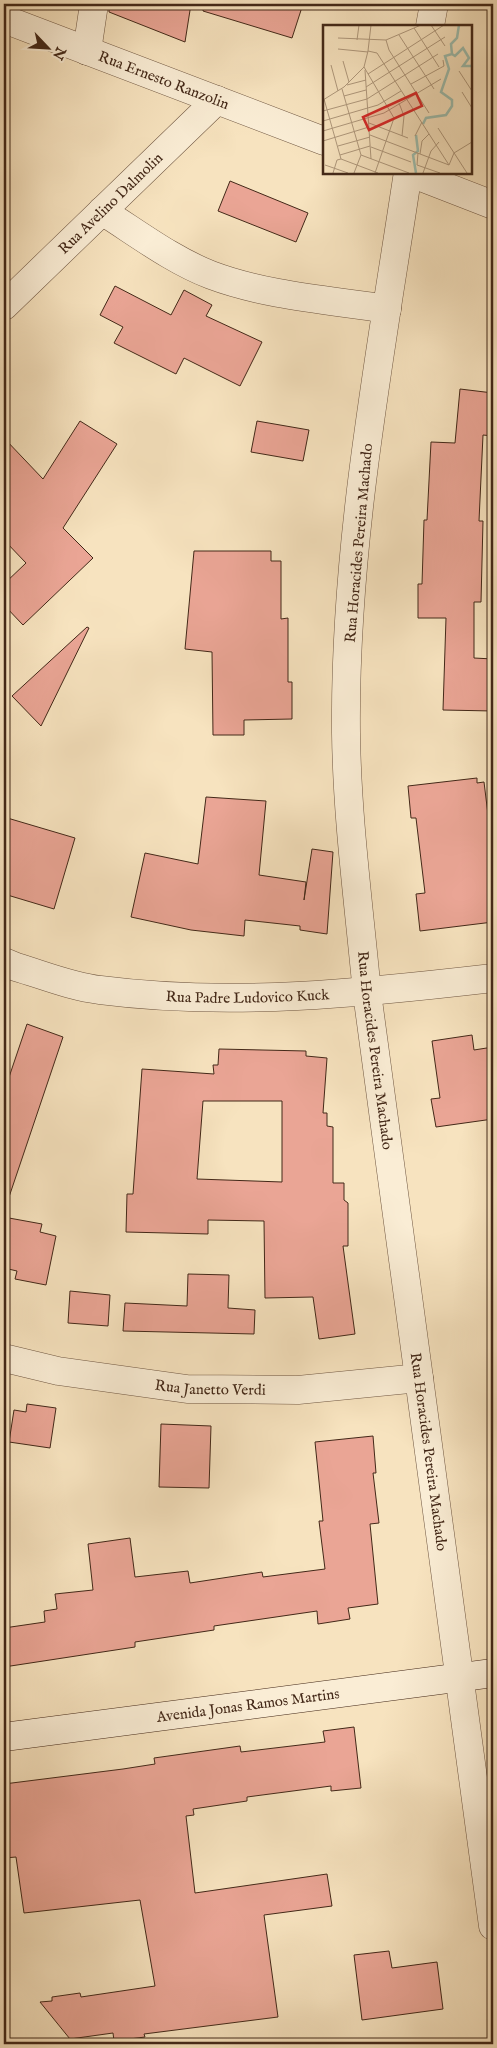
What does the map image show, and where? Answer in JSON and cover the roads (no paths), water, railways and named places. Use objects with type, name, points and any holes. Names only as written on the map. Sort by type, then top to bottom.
[{"type":"street","points":[[87,51],[94,4]]},
{"type":"street","points":[[430,25],[434,4]]},
{"type":"street","name":"Rua Ernesto Ranzolin","points":[[4,19],[323,141]]},
{"type":"street","name":"Rua Avelino Dalmolin","points":[[4,306],[217,100]]},
{"type":"street","name":"Rua Horacides Pereira Machado","points":[[408,174],[364,464],[351,594],[346,722],[352,837],[367,993],[493,1926]]},
{"type":"street","points":[[413,174],[493,205]]},
{"type":"street","points":[[102,211],[180,260],[211,275],[260,289],[388,309]]},
{"type":"street","name":"Rua Padre Ludovico Kuck","points":[[4,962],[16,968],[99,990],[212,998],[367,993],[493,978]]},
{"type":"street","name":"Rua Janetto Verdi","points":[[4,1358],[58,1370],[187,1389],[298,1390],[419,1378]]},
{"type":"street","name":"Avenida Jonas Ramos Martins","points":[[4,1737],[493,1673]]}]
